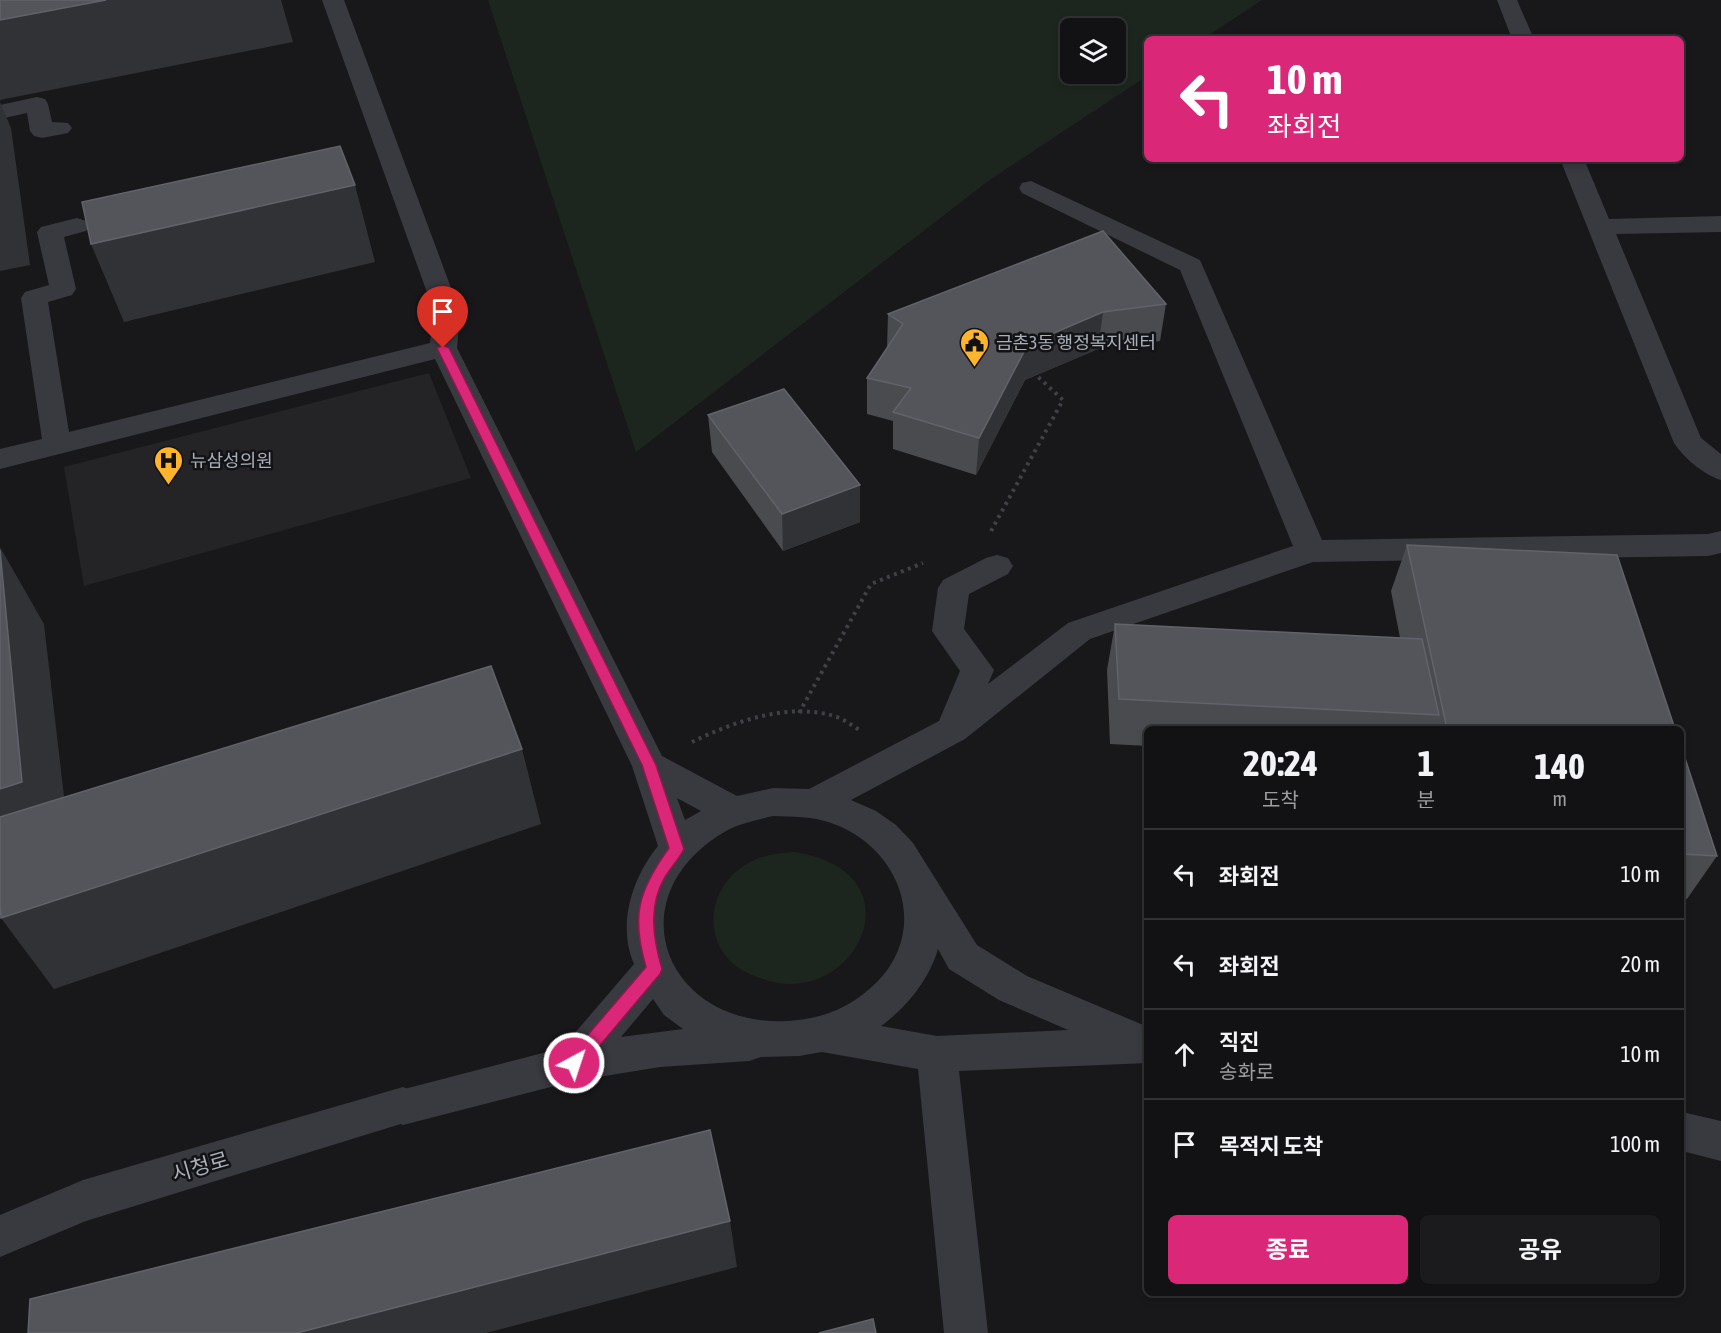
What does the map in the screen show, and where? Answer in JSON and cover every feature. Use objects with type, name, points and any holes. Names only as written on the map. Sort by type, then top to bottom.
[{"type":"street","points":[[333,0],[447,312],[443,348],[649,765],[677,849]]},
{"type":"street","points":[[1507,1],[1521,36]]},
{"type":"street","points":[[0,112],[37,104],[42,131],[60,128]]},
{"type":"street","points":[[1573,162],[1689,443],[1721,470]]},
{"type":"street","points":[[1031,188],[1191,265],[1311,551]]},
{"type":"street","points":[[1600,227],[1721,224]]},
{"type":"street","points":[[57,445],[34,298],[63,289],[50,232],[76,226]]},
{"type":"street","points":[[0,459],[443,348]]},
{"type":"street","points":[[813,803],[953,730],[1079,631],[1311,551],[1708,545],[1721,542]]},
{"type":"street","points":[[953,730],[977,670],[948,631],[954,588],[993,551]]},
{"type":"street","points":[[649,765],[733,812]]},
{"type":"street","points":[[916,875],[925,912],[919,951],[899,987],[866,1017],[824,1035],[778,1041],[739,1036],[702,1021],[674,997],[654,969],[645,938],[647,906],[657,876],[677,849],[702,827],[733,812],[773,802],[813,803],[856,816],[892,841],[916,875],[963,957],[1013,988],[1144,1044]]},
{"type":"street","points":[[574,1063],[654,969]]},
{"type":"street","points":[[824,1035],[937,1054],[1144,1045]]},
{"type":"street","name":"시청로","points":[[0,1236],[83,1201],[403,1106],[574,1063],[660,1049],[778,1041]]},
{"type":"street","points":[[937,1054],[966,1333]]},
{"type":"street","points":[[1684,1132],[1721,1141]]},
{"type":"path","points":[[993,551],[1063,400],[1036,375]]},
{"type":"path","points":[[799,713],[871,584],[924,562]]},
{"type":"path","points":[[649,765],[709,733],[768,716],[799,713],[834,716],[864,733]]},
{"type":"shaded area","points":[[488,0],[1262,0],[1208,36],[1144,36],[1144,78],[991,179],[636,452]]},
{"type":"shaded area","points":[[429,373],[471,478],[84,586],[64,467]]},
{"type":"shaded area","points":[[794,852],[834,864],[857,884],[866,909],[862,935],[848,958],[825,976],[796,984],[763,979],[737,967],[725,955],[714,930],[716,904],[721,891],[738,870],[761,858]]},
{"type":"building","points":[[0,0],[106,0],[0,20]]},
{"type":"building","points":[[340,146],[355,185],[91,244],[82,202]]},
{"type":"building","name":"금촌3동 행정복지센터","points":[[1103,231],[1166,304],[1103,312],[1028,344],[979,438],[893,412],[911,388],[867,378],[903,324],[888,314]]},
{"type":"building","points":[[784,389],[860,485],[782,514],[708,415]]},
{"type":"building","points":[[1407,545],[1617,555],[1674,726],[1446,726]]},
{"type":"building","points":[[0,550],[22,782],[0,789]]},
{"type":"building","points":[[1115,624],[1422,639],[1439,715],[1119,699]]},
{"type":"building","points":[[491,666],[522,749],[1,918],[0,817]]},
{"type":"building","points":[[1684,755],[1717,856],[1684,854]]},
{"type":"building","points":[[710,1130],[730,1221],[297,1333],[28,1333],[30,1299]]},
{"type":"building","points":[[873,1319],[876,1333],[819,1333]]},
{"type":"place","name":"금촌3동 행정복지센터","points":[[975,368]]},
{"type":"place","name":"뉴삼성의원","points":[[169,486]]},
{"type":"route","points":[[443,348],[649,765],[677,849],[657,876],[647,906],[645,938],[654,969],[574,1063]]}]
